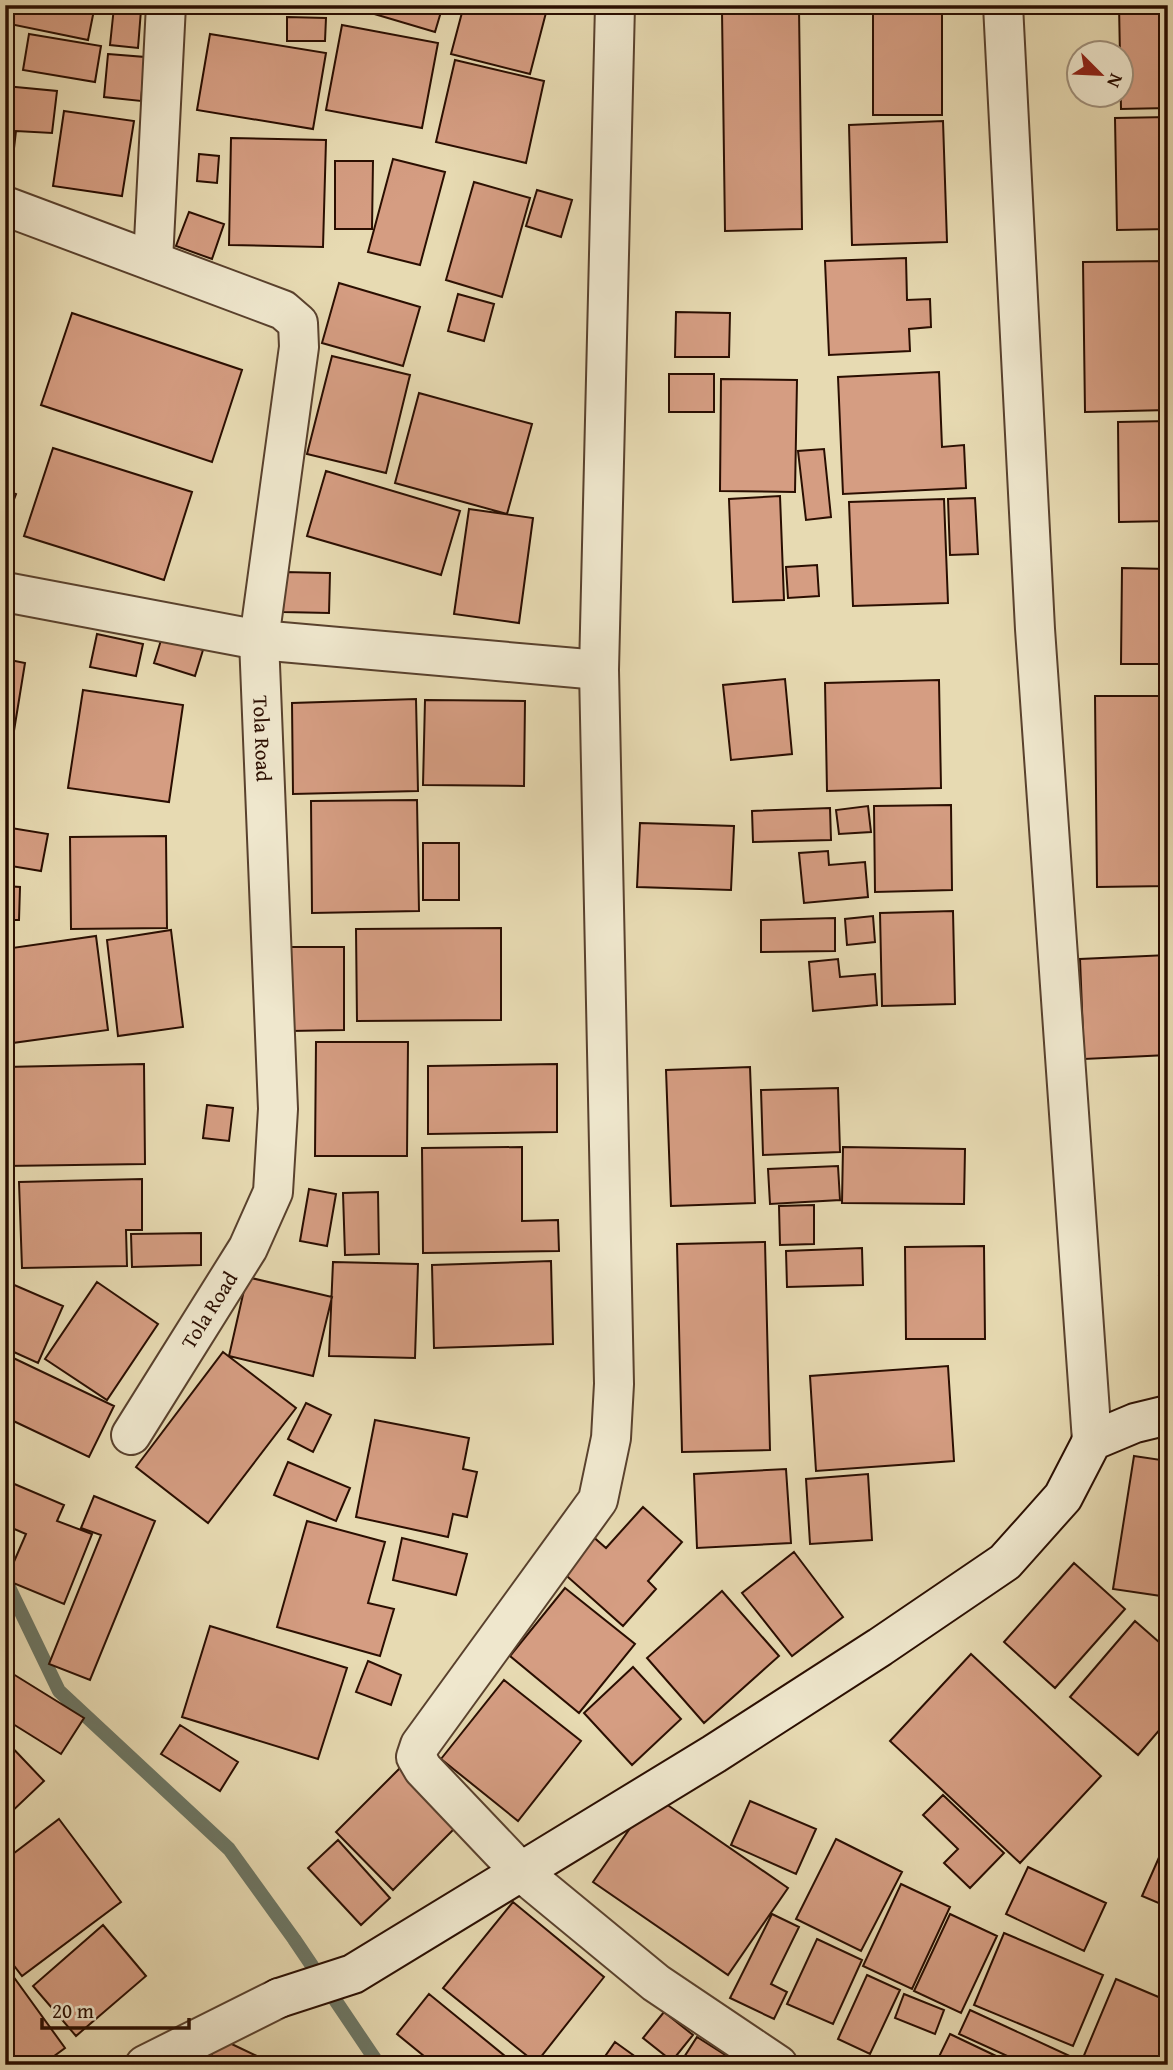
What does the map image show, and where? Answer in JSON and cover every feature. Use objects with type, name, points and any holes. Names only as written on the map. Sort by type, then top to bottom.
[{"type":"street","points":[[153,261],[166,5]]},
{"type":"street","points":[[615,5],[599,670],[614,1384],[611,1438],[598,1500],[420,1745],[416,1757],[424,1769],[520,1871],[656,1983],[778,2065]]},
{"type":"street","points":[[145,2065],[279,1998],[353,1974],[714,1754],[880,1647],[1005,1562],[1063,1497],[1092,1441],[1035,629],[1003,5]]},
{"type":"street","name":"Tola Road","points":[[5,206],[283,310],[298,323],[299,347],[259,640],[278,1109],[273,1192],[248,1248],[131,1435]]},
{"type":"street","points":[[5,592],[259,640],[599,670]]},
{"type":"street","points":[[1092,1441],[1135,1423],[1168,1415]]},
{"type":"building","points":[[5,5],[95,5],[88,40],[5,23]]},
{"type":"building","points":[[261,5],[329,5],[329,11],[261,8]]},
{"type":"building","points":[[344,5],[443,5],[435,32]]},
{"type":"building","points":[[464,5],[548,5],[530,74],[451,54]]},
{"type":"building","points":[[942,5],[942,115],[873,115],[873,6]]},
{"type":"building","points":[[1119,5],[1168,5],[1168,108],[1121,109],[1134,108],[1134,38],[1120,38]]},
{"type":"building","points":[[114,7],[141,10],[138,48],[110,45]]},
{"type":"building","points":[[799,9],[802,229],[725,231],[722,11]]},
{"type":"building","points":[[287,17],[326,18],[325,41],[287,41]]},
{"type":"building","points":[[342,25],[438,43],[422,128],[326,110]]},
{"type":"building","points":[[29,34],[101,46],[95,82],[23,70]]},
{"type":"building","points":[[210,34],[326,53],[313,129],[197,110]]},
{"type":"building","points":[[108,54],[145,57],[141,101],[104,97]]},
{"type":"building","points":[[455,60],[544,81],[526,163],[436,142]]},
{"type":"building","points":[[5,86],[57,91],[52,133],[16,131],[13,157],[5,156]]},
{"type":"building","points":[[64,111],[134,121],[122,196],[53,186]]},
{"type":"building","points":[[1168,117],[1168,229],[1117,230],[1115,118]]},
{"type":"building","points":[[943,121],[947,242],[852,245],[849,125]]},
{"type":"building","points":[[231,138],[326,140],[323,247],[229,245]]},
{"type":"building","points":[[199,154],[219,156],[217,183],[197,181]]},
{"type":"building","points":[[393,159],[445,172],[420,265],[368,252]]},
{"type":"building","points":[[335,161],[373,161],[372,229],[335,229]]},
{"type":"building","points":[[474,182],[530,198],[502,297],[446,280]]},
{"type":"building","points":[[537,190],[572,200],[561,237],[526,226]]},
{"type":"building","points":[[189,212],[224,224],[212,259],[176,246]]},
{"type":"building","points":[[906,258],[907,300],[930,299],[931,327],[909,329],[910,351],[829,355],[825,261]]},
{"type":"building","points":[[1168,261],[1168,410],[1085,412],[1083,262]]},
{"type":"building","points":[[339,283],[420,307],[403,366],[322,343]]},
{"type":"building","points":[[458,294],[494,304],[484,341],[448,331]]},
{"type":"building","points":[[676,312],[730,313],[729,357],[675,357]]},
{"type":"building","points":[[72,313],[242,370],[212,462],[41,405]]},
{"type":"building","points":[[332,356],[410,375],[386,473],[307,454]]},
{"type":"building","points":[[939,372],[942,447],[964,445],[966,488],[843,494],[838,377]]},
{"type":"building","points":[[669,374],[714,374],[714,412],[669,412]]},
{"type":"building","points":[[721,379],[797,380],[795,492],[720,491]]},
{"type":"building","points":[[419,393],[532,424],[507,514],[395,483]]},
{"type":"building","points":[[1168,421],[1168,521],[1119,522],[1118,422]]},
{"type":"building","points":[[53,448],[192,492],[164,580],[24,536]]},
{"type":"building","points":[[824,449],[831,517],[806,520],[798,451]]},
{"type":"building","points":[[326,471],[460,511],[441,575],[307,536]]},
{"type":"building","points":[[5,490],[16,494],[5,523]]},
{"type":"building","points":[[780,496],[784,600],[733,602],[729,499]]},
{"type":"building","points":[[975,498],[978,554],[950,555],[948,499]]},
{"type":"building","points":[[944,499],[948,603],[853,606],[849,502]]},
{"type":"building","points":[[469,509],[533,518],[519,623],[454,614]]},
{"type":"building","points":[[817,565],[819,596],[788,598],[786,567]]},
{"type":"building","points":[[1122,568],[1168,569],[1168,664],[1121,664]]},
{"type":"building","points":[[284,572],[330,573],[329,613],[283,612]]},
{"type":"building","points":[[97,634],[143,644],[136,676],[90,667]]},
{"type":"building","points":[[162,637],[203,650],[195,676],[154,663]]},
{"type":"building","points":[[5,659],[25,663],[6,780],[5,780]]},
{"type":"building","points":[[785,679],[792,754],[731,760],[723,685]]},
{"type":"building","points":[[939,680],[941,788],[827,791],[825,683]]},
{"type":"building","points":[[83,690],[183,705],[169,802],[68,788]]},
{"type":"building","points":[[1095,696],[1168,696],[1168,886],[1097,887]]},
{"type":"building","points":[[416,699],[418,791],[293,794],[292,703]]},
{"type":"building","points":[[425,700],[525,701],[524,786],[423,785]]},
{"type":"building","points":[[417,800],[419,911],[312,913],[311,801]]},
{"type":"building","points":[[951,805],[952,890],[875,892],[874,806]]},
{"type":"building","points":[[868,806],[871,832],[839,834],[836,810]]},
{"type":"building","points":[[830,808],[831,840],[753,842],[752,811]]},
{"type":"building","points":[[640,823],[734,826],[731,890],[637,887]]},
{"type":"building","points":[[5,827],[48,834],[41,871],[5,865]]},
{"type":"building","points":[[166,836],[167,928],[71,929],[70,837]]},
{"type":"building","points":[[423,843],[459,843],[459,900],[423,900]]},
{"type":"building","points":[[828,851],[829,865],[865,862],[868,897],[804,903],[799,853]]},
{"type":"building","points":[[5,886],[20,887],[19,920],[5,920]]},
{"type":"building","points":[[953,911],[955,1004],[882,1006],[880,913]]},
{"type":"building","points":[[873,916],[875,942],[847,945],[845,919]]},
{"type":"building","points":[[835,918],[835,951],[761,952],[761,920]]},
{"type":"building","points":[[501,928],[501,1020],[357,1021],[356,929]]},
{"type":"building","points":[[171,930],[183,1027],[118,1036],[107,940]]},
{"type":"building","points":[[96,936],[108,1030],[5,1044],[5,949]]},
{"type":"building","points":[[290,947],[344,947],[344,1030],[290,1031]]},
{"type":"building","points":[[1168,955],[1168,1055],[1084,1059],[1080,959]]},
{"type":"building","points":[[838,959],[840,977],[875,974],[877,1005],[813,1011],[809,962]]},
{"type":"building","points":[[316,1042],[408,1042],[407,1156],[315,1156]]},
{"type":"building","points":[[144,1064],[145,1164],[5,1166],[5,1067]]},
{"type":"building","points":[[557,1064],[557,1132],[428,1134],[428,1066]]},
{"type":"building","points":[[750,1067],[755,1203],[671,1206],[666,1070]]},
{"type":"building","points":[[838,1088],[840,1152],[763,1155],[761,1090]]},
{"type":"building","points":[[207,1105],[233,1108],[229,1141],[203,1138]]},
{"type":"building","points":[[522,1147],[522,1221],[558,1220],[559,1251],[423,1253],[422,1148]]},
{"type":"building","points":[[843,1147],[965,1149],[964,1204],[842,1203]]},
{"type":"building","points":[[838,1166],[840,1200],[770,1204],[768,1169]]},
{"type":"building","points":[[142,1179],[142,1230],[126,1230],[127,1266],[22,1268],[19,1182]]},
{"type":"building","points":[[309,1189],[336,1194],[327,1246],[300,1241]]},
{"type":"building","points":[[378,1192],[379,1254],[345,1255],[343,1193]]},
{"type":"building","points":[[814,1205],[814,1244],[780,1245],[779,1206]]},
{"type":"building","points":[[201,1233],[201,1265],[132,1267],[131,1234]]},
{"type":"building","points":[[765,1242],[770,1450],[682,1452],[677,1244]]},
{"type":"building","points":[[984,1246],[985,1339],[906,1339],[905,1247]]},
{"type":"building","points":[[862,1248],[863,1285],[787,1287],[786,1251]]},
{"type":"building","points":[[551,1261],[553,1344],[434,1348],[432,1265]]},
{"type":"building","points":[[333,1262],[418,1264],[415,1358],[329,1356]]},
{"type":"building","points":[[1168,1274],[1168,1339],[1159,1276]]},
{"type":"building","points":[[247,1277],[332,1297],[313,1376],[229,1356]]},
{"type":"building","points":[[5,1281],[63,1306],[38,1363],[5,1348]]},
{"type":"building","points":[[97,1282],[158,1324],[107,1400],[45,1359]]},
{"type":"building","points":[[223,1352],[296,1408],[208,1523],[136,1467]]},
{"type":"building","points":[[7,1355],[114,1406],[89,1457],[5,1417]]},
{"type":"building","points":[[948,1366],[954,1461],[816,1471],[810,1376]]},
{"type":"building","points":[[306,1403],[331,1415],[313,1452],[288,1439]]},
{"type":"building","points":[[375,1420],[469,1438],[463,1469],[477,1472],[467,1517],[453,1514],[448,1537],[356,1517]]},
{"type":"building","points":[[1134,1456],[1168,1461],[1168,1597],[1113,1589]]},
{"type":"building","points":[[288,1462],[350,1488],[336,1521],[274,1495]]},
{"type":"building","points":[[786,1469],[791,1543],[697,1548],[694,1474]]},
{"type":"building","points":[[868,1474],[872,1540],[810,1544],[806,1479]]},
{"type":"building","points":[[5,1480],[64,1505],[57,1521],[92,1534],[64,1604],[6,1580],[26,1534],[5,1525]]},
{"type":"building","points":[[94,1496],[155,1521],[90,1680],[49,1664],[101,1535],[81,1528]]},
{"type":"building","points":[[643,1507],[682,1542],[648,1581],[656,1589],[623,1626],[560,1570],[591,1535],[606,1548]]},
{"type":"building","points":[[307,1521],[385,1542],[368,1603],[394,1609],[380,1656],[277,1627]]},
{"type":"building","points":[[402,1538],[467,1554],[456,1595],[393,1580]]},
{"type":"building","points":[[794,1552],[843,1617],[792,1656],[742,1593]]},
{"type":"building","points":[[1074,1563],[1125,1609],[1055,1688],[1004,1642]]},
{"type":"building","points":[[565,1588],[635,1644],[579,1713],[510,1656]]},
{"type":"building","points":[[722,1591],[779,1656],[704,1723],[647,1658]]},
{"type":"building","points":[[1135,1621],[1168,1650],[1168,1720],[1138,1755],[1070,1697]]},
{"type":"building","points":[[210,1626],[347,1668],[318,1759],[182,1717]]},
{"type":"building","points":[[971,1654],[1101,1776],[1020,1863],[890,1741]]},
{"type":"building","points":[[368,1661],[401,1675],[391,1705],[356,1692]]},
{"type":"building","points":[[633,1667],[681,1719],[632,1765],[584,1713]]},
{"type":"building","points":[[5,1669],[84,1718],[61,1754],[5,1719]]},
{"type":"building","points":[[504,1680],[581,1741],[518,1821],[441,1759]]},
{"type":"building","points":[[180,1725],[238,1762],[220,1791],[161,1754]]},
{"type":"building","points":[[5,1740],[44,1781],[5,1818]]},
{"type":"building","points":[[404,1764],[461,1822],[393,1890],[336,1832]]},
{"type":"building","points":[[653,1795],[788,1888],[728,1975],[593,1882]]},
{"type":"building","points":[[943,1795],[1004,1853],[970,1888],[944,1863],[958,1849],[923,1815]]},
{"type":"building","points":[[750,1801],[816,1829],[796,1874],[731,1845]]},
{"type":"building","points":[[59,1819],[121,1902],[22,1976],[5,1954],[5,1860]]},
{"type":"building","points":[[1168,1837],[1168,1907],[1142,1896]]},
{"type":"building","points":[[836,1839],[902,1872],[861,1951],[796,1919]]},
{"type":"building","points":[[338,1840],[390,1898],[361,1925],[308,1868]]},
{"type":"building","points":[[1028,1867],[1106,1903],[1084,1951],[1006,1914]]},
{"type":"building","points":[[901,1884],[950,1907],[912,1989],[863,1966]]},
{"type":"building","points":[[513,1902],[604,1977],[536,2063],[443,1988]]},
{"type":"building","points":[[772,1914],[799,1927],[771,1984],[787,1992],[774,2019],[730,1998]]},
{"type":"building","points":[[950,1914],[997,1936],[961,2013],[914,1991]]},
{"type":"building","points":[[103,1925],[146,1976],[76,2036],[33,1986]]},
{"type":"building","points":[[1004,1933],[1103,1975],[1073,2046],[974,2005]]},
{"type":"building","points":[[817,1939],[862,1960],[833,2024],[787,2004]]},
{"type":"building","points":[[5,1965],[65,2048],[42,2065],[5,2064]]},
{"type":"building","points":[[867,1975],[900,1990],[870,2054],[838,2039]]},
{"type":"building","points":[[1116,1979],[1168,2001],[1168,2065],[1080,2065]]},
{"type":"building","points":[[429,1994],[516,2065],[435,2065],[397,2034]]},
{"type":"building","points":[[904,1994],[944,2010],[935,2034],[895,2018]]},
{"type":"building","points":[[970,2010],[1074,2058],[1070,2065],[1027,2065],[959,2034]]},
{"type":"building","points":[[664,2012],[693,2035],[672,2061],[643,2038]]},
{"type":"building","points":[[950,2034],[1015,2065],[935,2065]]},
{"type":"building","points":[[697,2037],[741,2065],[679,2065]]},
{"type":"building","points":[[219,2038],[276,2065],[207,2065]]},
{"type":"building","points":[[615,2042],[647,2065],[599,2065]]},
{"type":"waterway","points":[[5,1579],[59,1691],[229,1849],[379,2065]]}]
